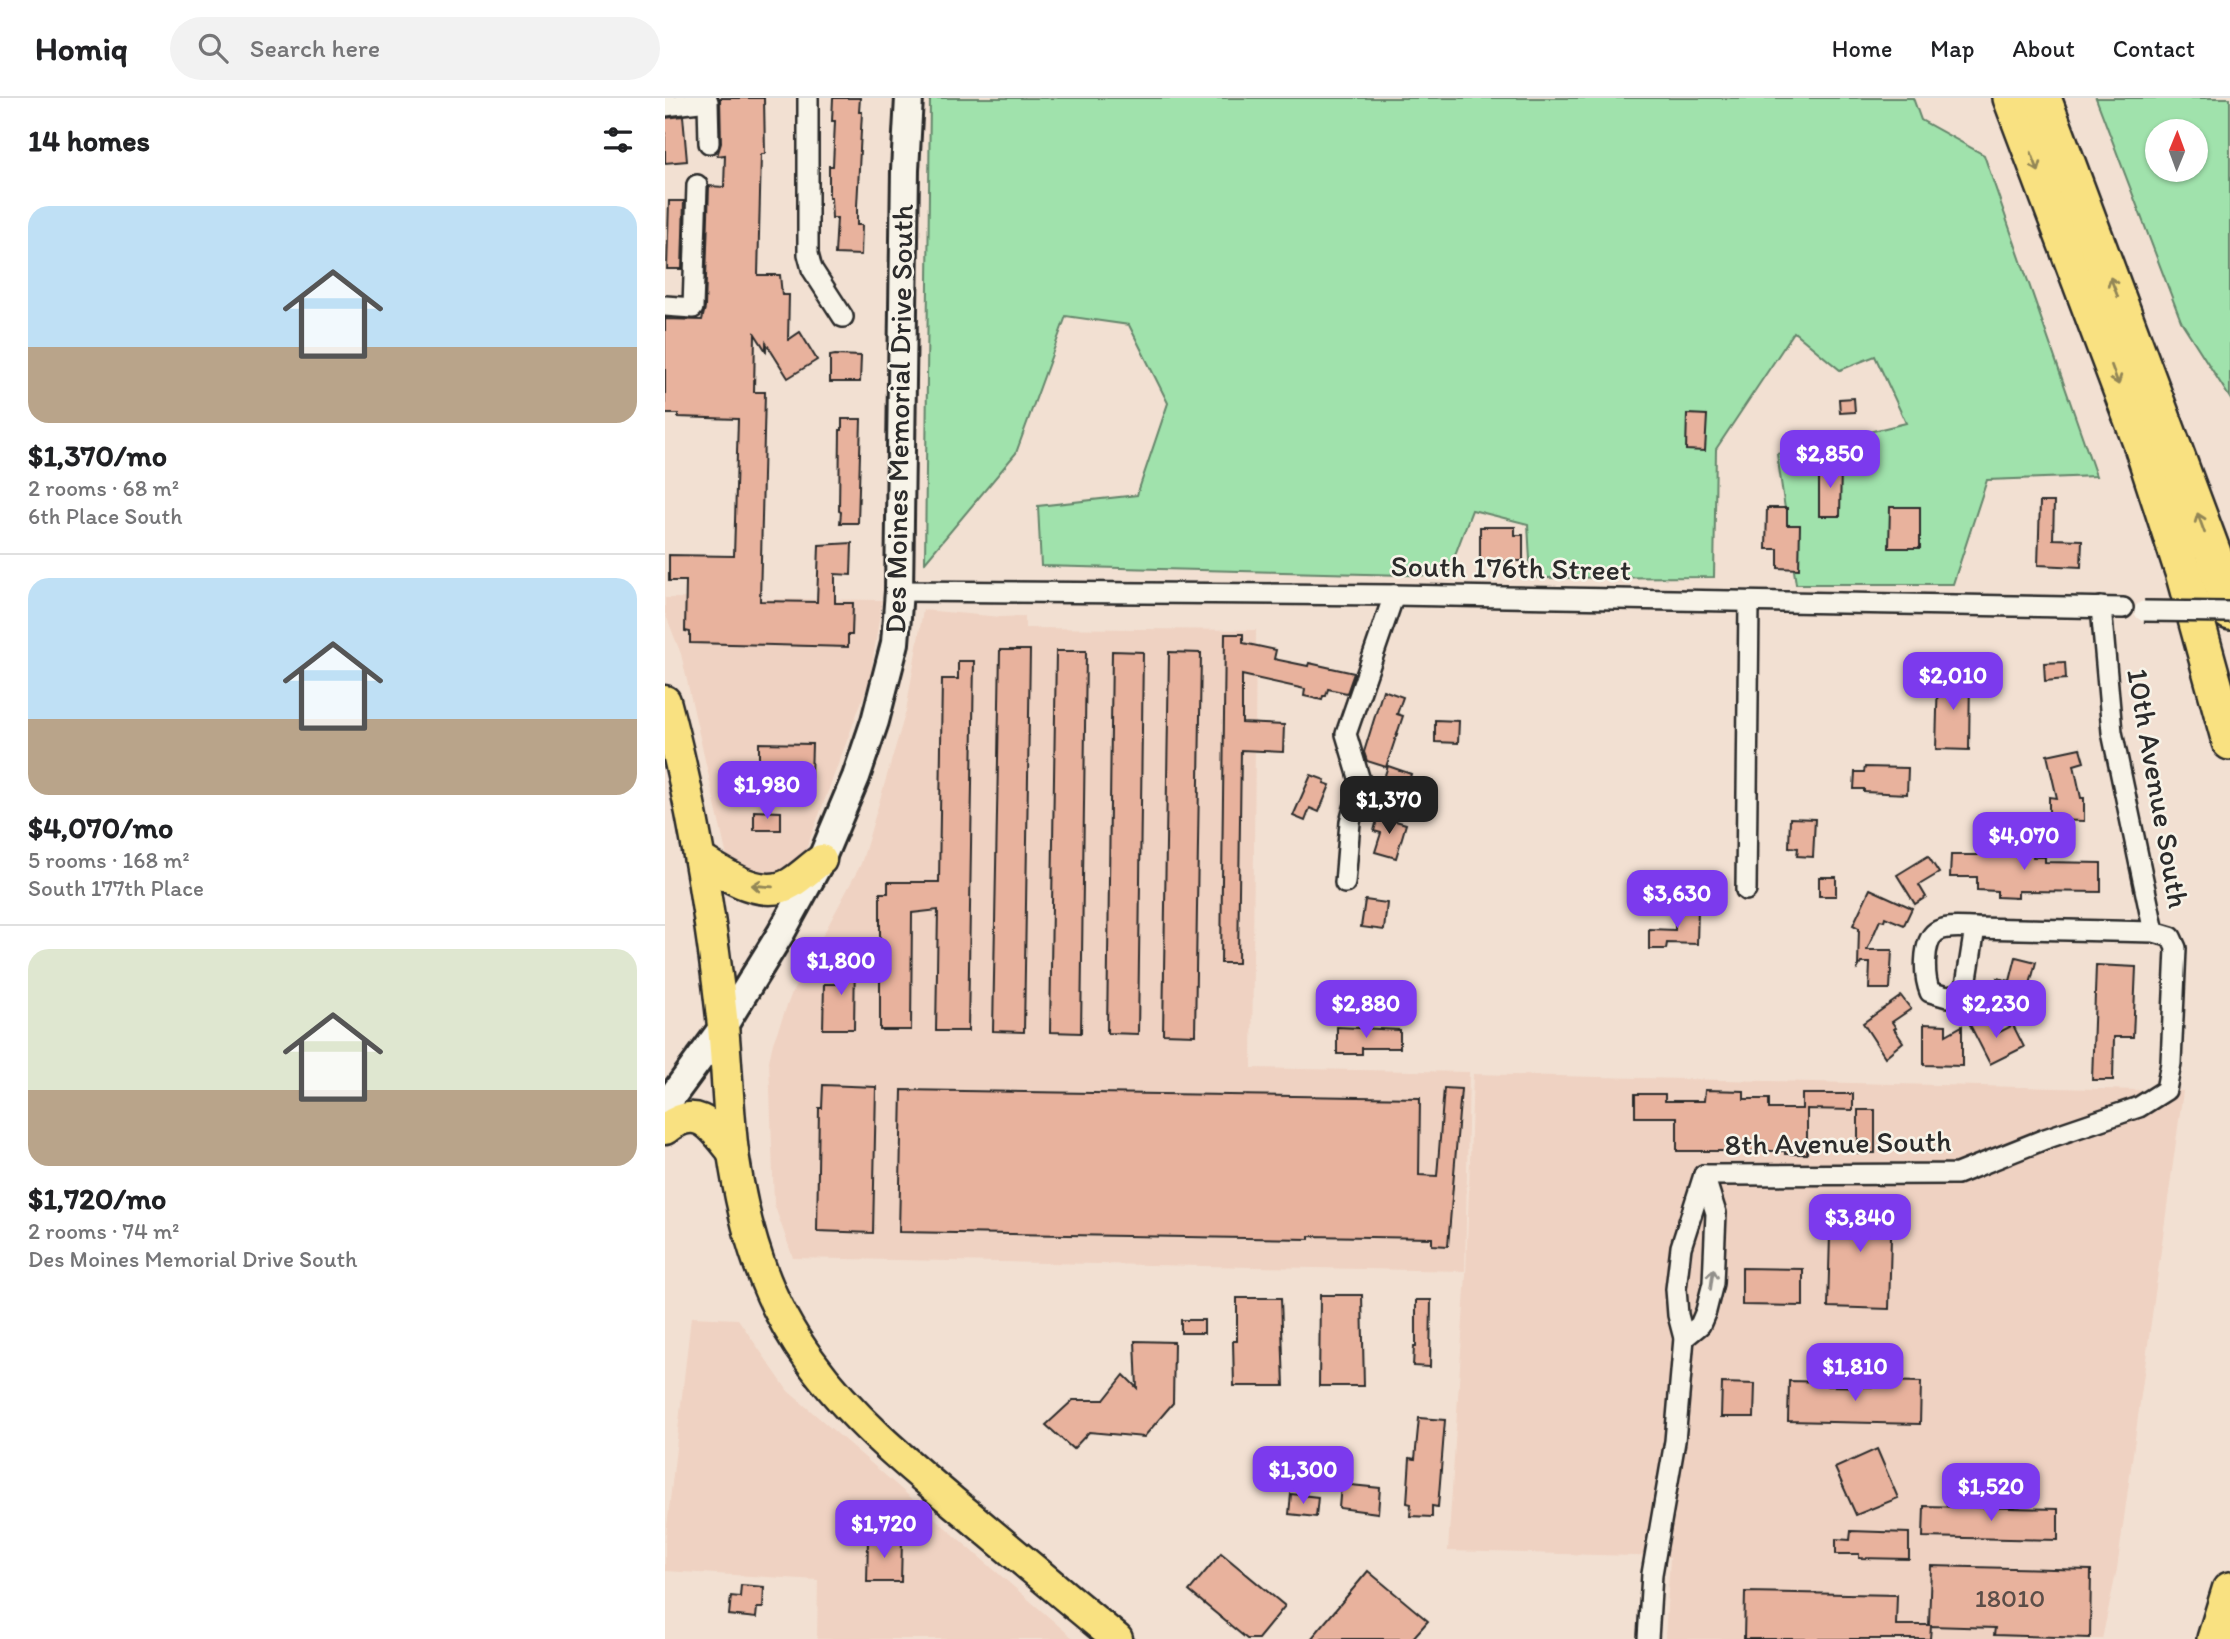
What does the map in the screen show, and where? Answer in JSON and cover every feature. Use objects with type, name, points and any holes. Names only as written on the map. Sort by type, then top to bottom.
[{"type":"highway","points":[[2011,98],[2141,443],[2183,572],[2230,742]]},
{"type":"highway","points":[[2043,98],[2208,540],[2230,612]]},
{"type":"highway","points":[[2215,1639],[2230,1590]]},
{"type":"main road","name":"Des Moines Memorial Drive South","points":[[665,1106],[723,1027],[781,933],[821,860],[856,777],[875,721],[895,643],[899,591],[905,183],[909,98]]},
{"type":"main road","points":[[665,702],[685,776],[701,859],[723,1027],[733,1152],[741,1196],[757,1263],[780,1314],[810,1362],[853,1413],[937,1488],[1117,1639]]},
{"type":"main road","points":[[701,859],[736,882],[765,888],[788,885],[821,860]]},
{"type":"main road","points":[[665,1129],[681,1118],[697,1118],[708,1123],[733,1152]]},
{"type":"street","points":[[808,98],[808,254],[811,269],[843,317]]},
{"type":"street","points":[[665,106],[708,101],[709,143]]},
{"type":"street","points":[[665,306],[693,308],[697,184]]},
{"type":"street","name":"South 176th Street","points":[[899,591],[1394,595],[2123,608]]},
{"type":"street","points":[[1345,883],[1350,822],[1361,784],[1346,734],[1394,595]]},
{"type":"street","points":[[1747,890],[1749,601]]},
{"type":"street","name":"10th Avenue South","points":[[2101,607],[2112,732],[2154,932],[2171,937],[2176,948],[2171,1063],[2166,1090]]},
{"type":"street","points":[[2144,611],[2230,612]]},
{"type":"street","points":[[1975,928],[2154,932]]},
{"type":"street","name":"8th Avenue South","points":[[1704,1175],[1957,1174],[2045,1139],[2139,1107],[2166,1090]]},
{"type":"street","name":"8th Avenue South","points":[[1684,1338],[1700,1325],[1713,1283],[1716,1213],[1704,1175]]},
{"type":"street","name":"8th Avenue South","points":[[1648,1639],[1652,1574],[1675,1441],[1684,1338],[1678,1315],[1676,1289],[1690,1214],[1704,1175]]},
{"type":"shaded area","points":[[665,598],[882,600],[870,679],[803,858],[786,876],[748,875],[727,857],[681,654],[665,613]]},
{"type":"shaded area","points":[[923,610],[1001,617],[1025,616],[1025,628],[1256,630],[1252,1068],[1469,1072],[1465,1271],[793,1258],[774,1204],[769,1061],[791,995],[861,864],[906,711]]},
{"type":"shaded area","points":[[1473,1074],[2183,1091],[2117,1569],[2102,1639],[1665,1639],[1670,1557],[1448,1551],[1466,1274]]},
{"type":"shaded area","points":[[691,1317],[738,1319],[788,1391],[1074,1639],[817,1639],[818,1580],[665,1571],[665,1544]]},
{"type":"green space","points":[[930,98],[1913,98],[1921,120],[1984,155],[2096,476],[1987,480],[1953,584],[1796,584],[1777,454],[1906,423],[1875,356],[1840,370],[1794,332],[1716,449],[1714,577],[1531,578],[1528,524],[1472,510],[1447,576],[1041,566],[1038,506],[1137,495],[1168,403],[1129,325],[1066,316],[1016,453],[925,562]]},
{"type":"green space","points":[[2096,98],[2230,98],[2230,398],[2181,321]]},
{"type":"building","points":[[720,98],[764,98],[765,154],[761,154],[758,275],[780,275],[782,295],[789,295],[788,340],[800,332],[817,360],[788,378],[766,343],[766,351],[755,334],[754,392],[765,392],[760,601],[817,602],[819,545],[852,543],[851,575],[835,574],[835,603],[853,603],[852,635],[848,635],[848,647],[690,643],[690,632],[685,631],[686,581],[669,581],[669,555],[734,556],[738,419],[678,417],[678,414],[665,414],[665,319],[702,320],[705,308],[709,186],[724,187],[725,155],[717,156],[721,143]]},
{"type":"building","points":[[833,98],[860,98],[859,112],[862,112],[857,225],[862,225],[861,255],[835,254],[837,218],[832,218],[829,198],[829,166],[833,166],[835,121],[832,121]]},
{"type":"building","points":[[683,116],[687,161],[665,163],[665,118]]},
{"type":"building","points":[[669,201],[684,201],[682,269],[667,269]]},
{"type":"building","points":[[830,356],[861,356],[860,382],[830,382]]},
{"type":"building","points":[[1854,398],[1855,412],[1840,413],[1839,399]]},
{"type":"building","points":[[1687,414],[1707,415],[1705,451],[1686,450]]},
{"type":"building","points":[[842,419],[861,419],[858,523],[840,523]]},
{"type":"building","points":[[1819,465],[1841,465],[1840,516],[1819,516]]},
{"type":"building","points":[[2040,502],[2054,502],[2053,539],[2082,540],[2081,567],[2038,565]]},
{"type":"building","points":[[1890,507],[1920,507],[1920,548],[1889,548]]},
{"type":"building","points":[[1767,508],[1787,508],[1787,525],[1800,525],[1799,569],[1778,568],[1778,549],[1766,549]]},
{"type":"building","points":[[1480,527],[1515,527],[1515,535],[1523,535],[1523,561],[1480,561]]},
{"type":"building","points":[[1225,634],[1243,634],[1243,643],[1276,650],[1274,659],[1354,673],[1347,693],[1328,689],[1322,700],[1304,696],[1305,689],[1242,675],[1242,723],[1284,725],[1283,752],[1241,750],[1238,963],[1221,963]]},
{"type":"building","points":[[1000,650],[1030,650],[1024,1032],[993,1031]]},
{"type":"building","points":[[1056,651],[1086,651],[1081,1033],[1050,1032]]},
{"type":"building","points":[[1112,651],[1143,652],[1138,1034],[1107,1033]]},
{"type":"building","points":[[1169,652],[1201,653],[1195,1035],[1163,1034]]},
{"type":"building","points":[[958,661],[974,661],[968,1031],[936,1031],[938,910],[912,913],[911,1030],[880,1030],[880,893],[888,893],[888,882],[939,882],[942,679],[958,679]]},
{"type":"building","points":[[2065,662],[2066,679],[2045,681],[2044,663]]},
{"type":"building","points":[[1938,674],[1970,675],[1969,750],[1936,749]]},
{"type":"building","points":[[1383,690],[1403,697],[1397,714],[1403,716],[1386,767],[1367,761],[1364,752]]},
{"type":"building","points":[[1435,720],[1459,721],[1458,743],[1435,742]]},
{"type":"building","points":[[759,743],[812,744],[811,778],[759,778]]},
{"type":"building","points":[[2080,748],[2084,762],[2074,765],[2081,798],[2084,798],[2084,821],[2049,820],[2049,797],[2057,798],[2047,755]]},
{"type":"building","points":[[1388,766],[1411,774],[1406,792],[1382,784]]},
{"type":"building","points":[[1865,767],[1908,768],[1907,794],[1854,789],[1855,772],[1864,772]]},
{"type":"building","points":[[1311,775],[1330,785],[1319,812],[1310,808],[1305,821],[1293,816]]},
{"type":"building","points":[[754,811],[781,812],[781,830],[754,830]]},
{"type":"building","points":[[1378,816],[1406,824],[1396,858],[1375,852],[1381,833],[1374,831]]},
{"type":"building","points":[[1790,818],[1815,819],[1813,857],[1797,856],[1798,848],[1789,847]]},
{"type":"building","points":[[1979,845],[2034,845],[2033,857],[2045,857],[2045,862],[2101,863],[2101,892],[2018,891],[2018,898],[1997,897],[1997,891],[1977,890],[1977,877],[1950,877],[1951,855],[1978,855]]},
{"type":"building","points":[[1928,856],[1939,873],[1919,885],[1926,897],[1915,904],[1897,875]]},
{"type":"building","points":[[1819,877],[1836,877],[1836,896],[1819,896]]},
{"type":"building","points":[[1870,889],[1912,908],[1904,925],[1885,917],[1884,921],[1880,920],[1867,950],[1892,950],[1890,989],[1869,989],[1870,963],[1861,963],[1858,968],[1859,928],[1853,925]]},
{"type":"building","points":[[1365,900],[1387,903],[1384,930],[1361,927]]},
{"type":"building","points":[[1675,908],[1698,908],[1697,944],[1667,943],[1666,949],[1649,949],[1649,929],[1675,930]]},
{"type":"building","points":[[839,954],[855,954],[854,1029],[823,1029],[824,984],[838,984]]},
{"type":"building","points":[[2016,957],[2036,962],[2025,1003],[1993,995],[1997,978],[2010,981]]},
{"type":"building","points":[[2096,965],[2136,967],[2133,1037],[2114,1037],[2113,1080],[2092,1080]]},
{"type":"building","points":[[1901,996],[1911,1009],[1892,1022],[1903,1042],[1885,1057],[1863,1023]]},
{"type":"building","points":[[1986,1014],[1996,1034],[2013,1025],[2024,1047],[1990,1064],[1969,1023]]},
{"type":"building","points":[[1924,1024],[1946,1025],[1946,1035],[1962,1026],[1962,1066],[1924,1065]]},
{"type":"building","points":[[1337,1027],[1400,1030],[1400,1048],[1362,1048],[1362,1054],[1337,1054]]},
{"type":"building","points":[[823,1085],[876,1087],[873,1233],[817,1231],[819,1108],[822,1108]]},
{"type":"building","points":[[1444,1088],[1461,1089],[1448,1246],[1432,1245],[1432,1238],[1309,1236],[1309,1239],[899,1232],[902,1090],[1420,1098],[1419,1175],[1437,1176]]},
{"type":"building","points":[[1705,1090],[1744,1091],[1744,1099],[1769,1099],[1769,1109],[1802,1109],[1802,1094],[1853,1094],[1853,1110],[1807,1109],[1807,1154],[1785,1154],[1785,1151],[1677,1151],[1677,1117],[1635,1117],[1635,1094],[1665,1094],[1665,1101],[1704,1101]]},
{"type":"building","points":[[1858,1110],[1875,1110],[1875,1153],[1858,1153]]},
{"type":"building","points":[[1831,1199],[1892,1201],[1889,1309],[1828,1307]]},
{"type":"building","points":[[1742,1268],[1803,1269],[1803,1306],[1742,1305]]},
{"type":"building","points":[[1320,1295],[1362,1295],[1364,1386],[1319,1386]]},
{"type":"building","points":[[1237,1298],[1281,1298],[1284,1386],[1234,1386],[1233,1341],[1237,1341]]},
{"type":"building","points":[[1416,1300],[1431,1300],[1430,1367],[1413,1366],[1416,1347]]},
{"type":"building","points":[[1181,1320],[1204,1320],[1204,1333],[1181,1333]]},
{"type":"building","points":[[1135,1341],[1174,1342],[1173,1403],[1144,1437],[1089,1432],[1073,1449],[1046,1425],[1073,1400],[1104,1400],[1124,1375],[1137,1388]]},
{"type":"building","points":[[1789,1381],[1827,1382],[1827,1386],[1880,1387],[1880,1381],[1921,1382],[1920,1424],[1788,1421]]},
{"type":"building","points":[[1722,1383],[1755,1384],[1754,1417],[1721,1417]]},
{"type":"building","points":[[1419,1418],[1445,1420],[1438,1507],[1432,1506],[1432,1517],[1410,1516],[1411,1504],[1407,1503],[1410,1458],[1415,1459]]},
{"type":"building","points":[[1877,1449],[1898,1498],[1856,1515],[1835,1468]]},
{"type":"building","points":[[1341,1484],[1380,1488],[1378,1513],[1339,1508]]},
{"type":"building","points":[[1291,1494],[1318,1497],[1316,1517],[1289,1514]]},
{"type":"building","points":[[1924,1506],[2058,1509],[2058,1540],[1923,1537]]},
{"type":"building","points":[[1851,1531],[1909,1533],[1909,1559],[1859,1558],[1859,1554],[1836,1554],[1836,1539],[1850,1540]]},
{"type":"building","points":[[868,1539],[902,1539],[901,1582],[867,1582]]},
{"type":"building","points":[[1221,1553],[1285,1606],[1258,1639],[1247,1639],[1189,1591]]},
{"type":"building","points":[[1931,1566],[2091,1570],[2090,1638],[1994,1635],[1995,1628],[1931,1626],[1930,1639],[1744,1639],[1745,1592],[1897,1595],[1896,1625],[1929,1625]]},
{"type":"building","points":[[1368,1571],[1428,1621],[1412,1639],[1311,1639]]},
{"type":"building","points":[[741,1585],[764,1587],[763,1608],[757,1608],[756,1618],[729,1615],[731,1596],[740,1597]]}]
